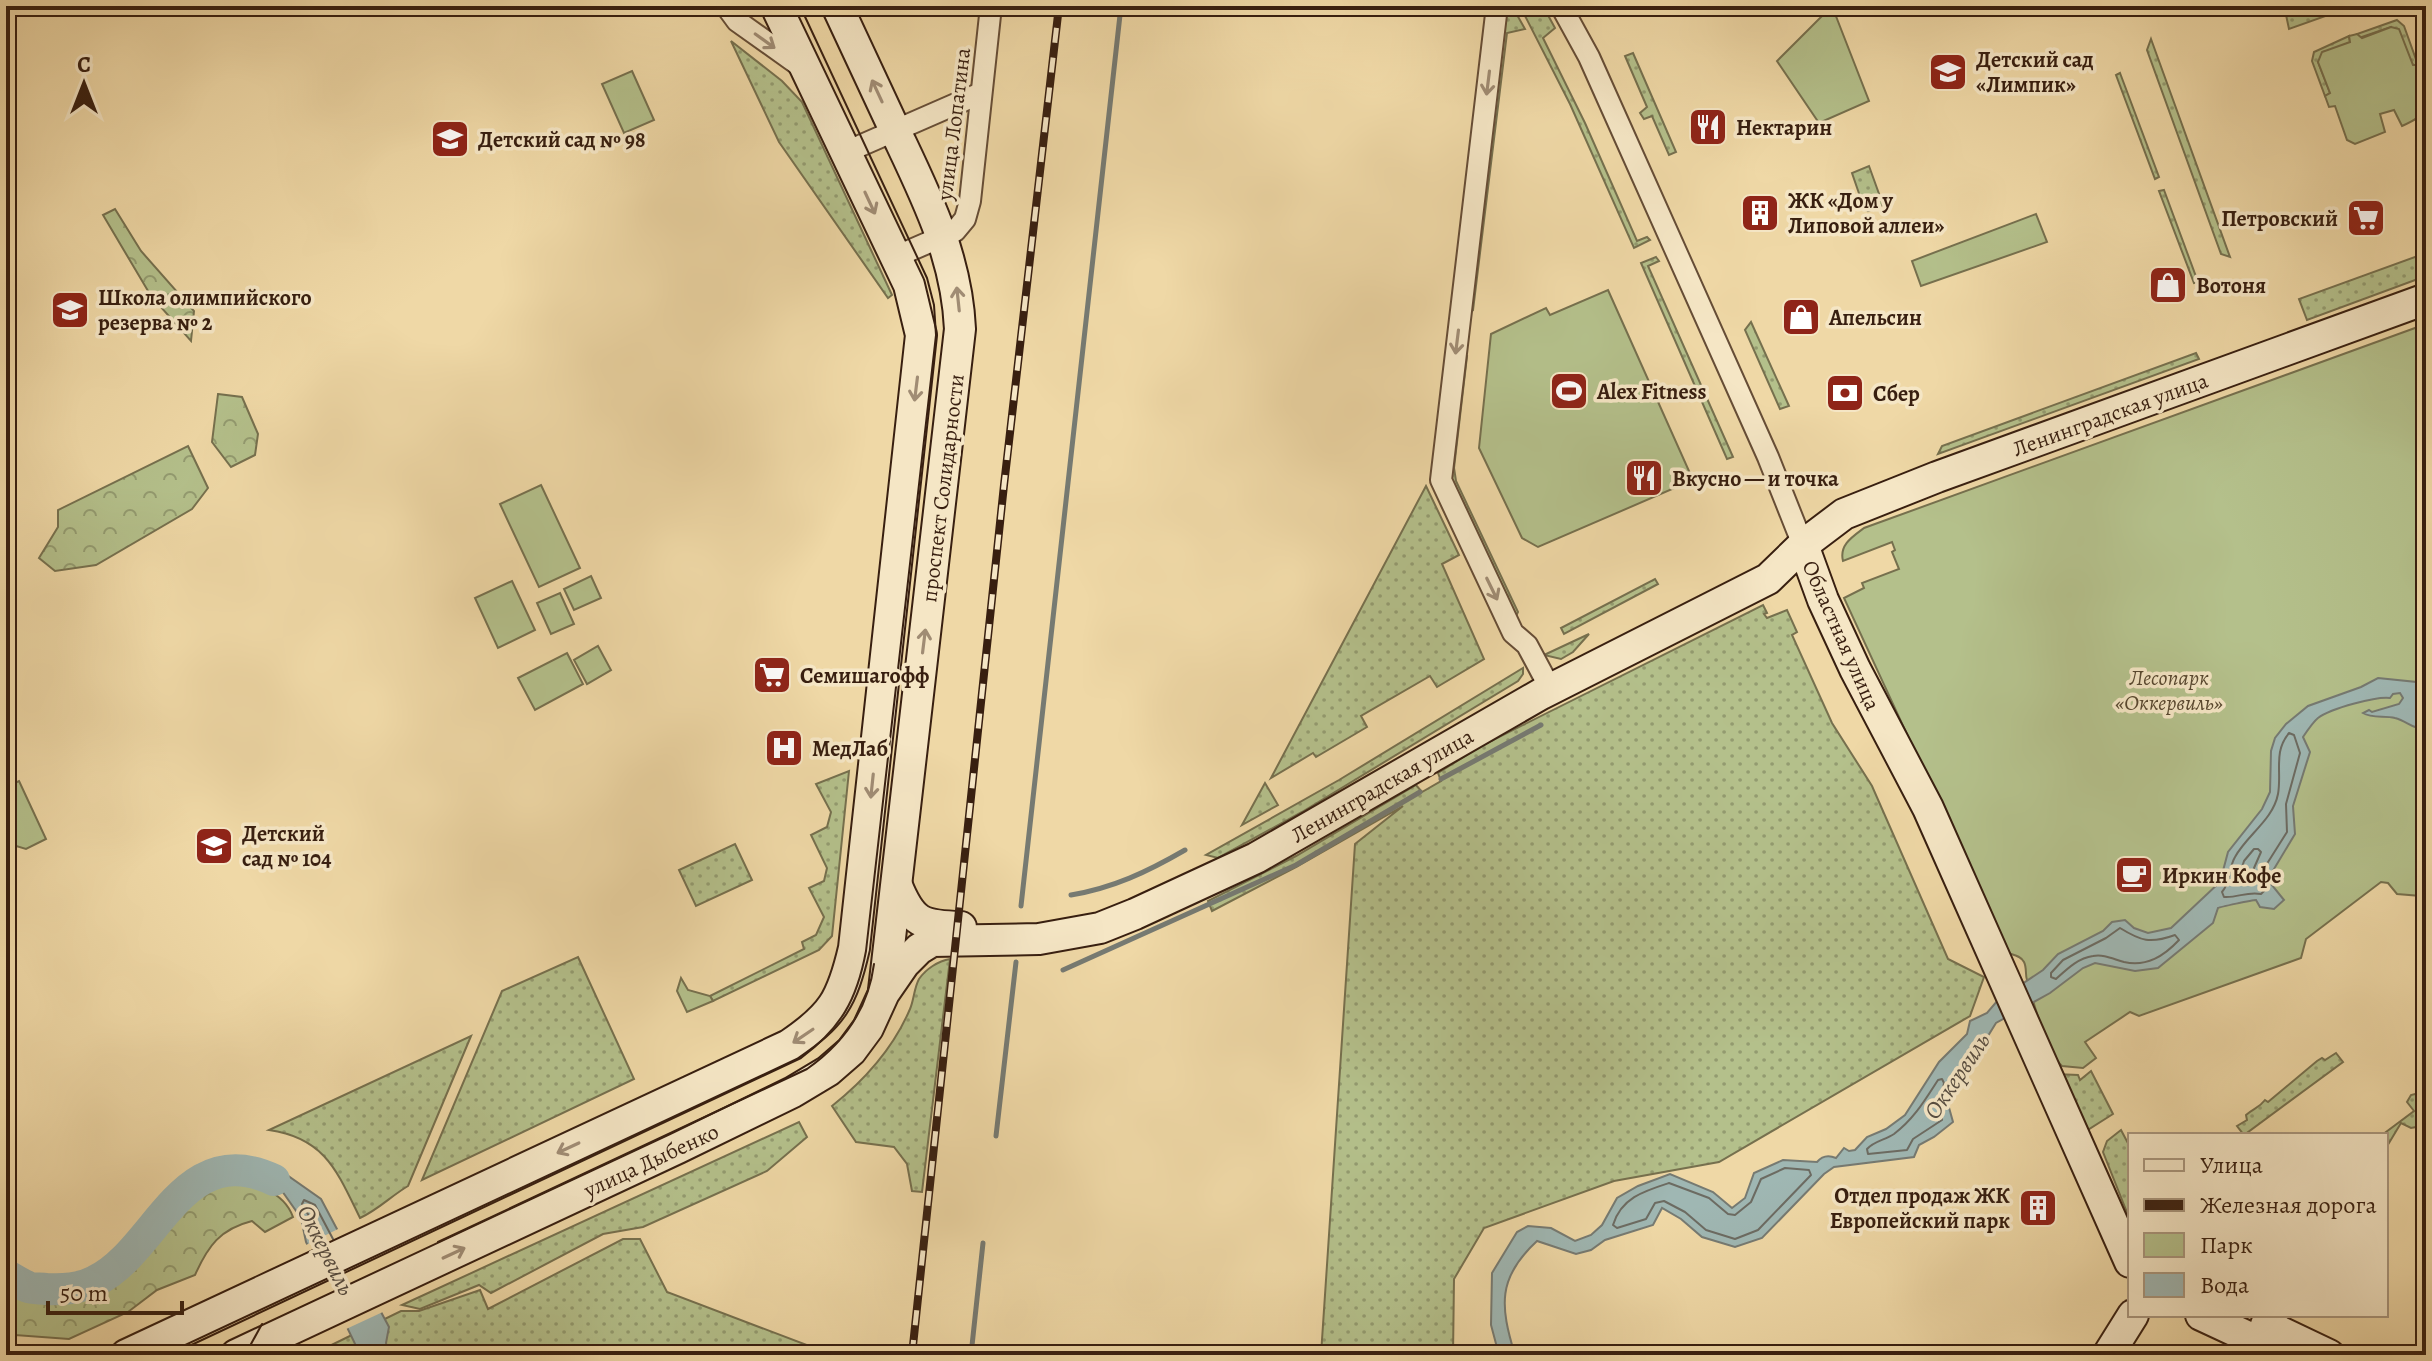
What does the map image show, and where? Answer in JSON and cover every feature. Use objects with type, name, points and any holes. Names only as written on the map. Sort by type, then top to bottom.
[{"type":"main road","name":"проспект Солидарности","points":[[776,6],[895,257],[917,311],[920,348],[856,933],[848,975]]},
{"type":"main road","name":"проспект Солидарности","points":[[837,6],[942,236],[958,297],[960,329],[884,993]]},
{"type":"main road","name":"Ленинградская улица","points":[[934,933],[1039,926],[1078,918],[1139,896],[1235,854],[1803,545],[1844,514],[2426,299]]},
{"type":"main road","name":"Областная улица","points":[[1803,545],[1823,600],[1861,682],[1928,808],[2128,1257]]},
{"type":"main road","points":[[884,993],[904,964],[934,933],[906,908],[897,886]]},
{"type":"main road","name":"улица Дыбенко","points":[[126,1355],[789,1045],[817,1026],[836,1004],[848,975]]},
{"type":"main road","name":"улица Дыбенко","points":[[236,1355],[793,1092],[828,1071],[851,1051],[868,1028],[884,993]]},
{"type":"main road","points":[[2108,1355],[2134,1317]]},
{"type":"main road","points":[[2205,1317],[2287,1355]]},
{"type":"main road","points":[[2249,1317],[2329,1355]]},
{"type":"street","points":[[726,6],[737,21],[808,72]]},
{"type":"street","name":"улица Лопатина","points":[[942,236],[955,231],[965,219],[970,201],[991,6]]},
{"type":"street","points":[[1497,6],[1441,480],[1513,633],[1527,645],[1547,683]]},
{"type":"street","name":"Областная улица","points":[[1561,6],[1602,86],[1768,457],[1803,545]]},
{"type":"street","points":[[846,152],[981,93]]},
{"type":"street","points":[[895,257],[942,236]]},
{"type":"green space","points":[[1504,6],[1512,6],[1525,29],[1507,33],[1473,310],[1467,309]]},
{"type":"green space","points":[[1520,6],[1543,6],[1555,28],[1543,38],[1637,241],[1647,237],[1650,240],[1634,248],[1570,104]]},
{"type":"green space","points":[[1832,6],[1869,101],[1819,123],[1777,61]]},
{"type":"green space","points":[[2321,6],[2335,6],[2337,12],[2289,29],[2285,10],[2290,8],[2292,13],[2297,14]]},
{"type":"green space","points":[[2397,20],[2404,26],[2418,65],[2413,65],[2391,27],[2359,38],[2357,34]]},
{"type":"green space","points":[[2391,27],[2399,29],[2413,65],[2418,65],[2421,74],[2417,77],[2425,108],[2419,117],[2402,126],[2394,110],[2380,114],[2385,132],[2355,144],[2347,140],[2335,106],[2329,107],[2325,96],[2330,93],[2318,62],[2322,52],[2350,42],[2349,36],[2357,34],[2362,38]]},
{"type":"green space","points":[[2349,36],[2350,42],[2318,62],[2330,93],[2325,96],[2312,61],[2314,52]]},
{"type":"green space","points":[[2151,39],[2230,257],[2221,254],[2147,50]]},
{"type":"green space","points":[[731,41],[782,81],[802,102],[892,295],[888,298],[779,142]]},
{"type":"green space","points":[[1633,53],[1676,152],[1669,155],[1652,116],[1644,119],[1640,113],[1647,107],[1625,56]]},
{"type":"green space","points":[[632,71],[654,120],[624,133],[602,84]]},
{"type":"green space","points":[[2120,73],[2159,177],[2155,179],[2116,75]]},
{"type":"green space","points":[[1869,166],[1883,205],[1868,211],[1864,208],[1852,173]]},
{"type":"green space","points":[[2164,190],[2198,282],[2194,283],[2159,191]]},
{"type":"green space","points":[[115,209],[141,251],[194,311],[191,341],[151,296],[103,215]]},
{"type":"green space","points":[[2036,214],[2047,242],[1921,286],[1912,261]]},
{"type":"green space","points":[[2426,253],[2426,276],[2307,320],[2299,299]]},
{"type":"green space","points":[[1656,257],[1659,261],[1648,266],[1733,457],[1727,459],[1641,263]]},
{"type":"green space","name":"Alex Fitness","points":[[1608,290],[1693,480],[1538,547],[1522,538],[1479,448],[1491,334],[1546,308],[1550,315]]},
{"type":"green space","points":[[1751,322],[1789,406],[1780,409],[1745,330]]},
{"type":"green space","name":"Лесопарк «Оккервиль»","points":[[2426,324],[2426,901],[2421,896],[2397,894],[2388,883],[2381,882],[2306,939],[2301,958],[2139,1016],[2130,1012],[2085,1042],[2096,1058],[2083,1068],[2062,1066],[2041,1026],[2024,962],[2008,953],[1844,598],[1864,588],[1862,583],[1899,569],[1892,552],[1895,550],[1892,542],[1843,561],[1843,550],[1851,538],[1864,528]]},
{"type":"green space","points":[[2196,353],[2199,359],[1938,454],[1942,446]]},
{"type":"green space","points":[[1461,355],[1467,356],[1454,468],[1456,481],[1518,612],[1516,616],[1449,484]]},
{"type":"green space","points":[[218,394],[242,397],[258,434],[255,455],[231,467],[212,442]]},
{"type":"green space","points":[[188,446],[208,488],[192,509],[96,565],[55,571],[39,558],[58,527],[58,510]]},
{"type":"green space","points":[[541,485],[580,568],[539,587],[500,504]]},
{"type":"green space","points":[[1426,486],[1459,555],[1442,564],[1484,659],[1437,687],[1430,676],[1361,716],[1367,727],[1316,757],[1313,753],[1271,778]]},
{"type":"green space","points":[[591,576],[601,598],[574,610],[564,589]]},
{"type":"green space","points":[[1655,579],[1658,584],[1564,634],[1561,628]]},
{"type":"green space","points":[[512,581],[535,630],[498,648],[475,598]]},
{"type":"green space","points":[[560,593],[574,624],[551,634],[537,603]]},
{"type":"green space","points":[[1763,605],[1767,618],[1787,610],[1797,632],[1792,635],[1832,723],[1872,786],[1948,959],[1984,977],[1970,1016],[1719,1162],[1614,1181],[1484,1228],[1454,1279],[1453,1355],[1321,1355],[1355,844],[1403,806],[1212,911],[1208,901],[1296,856],[1416,785],[1422,792],[1441,781],[1438,773],[1481,746]]},
{"type":"green space","points":[[1589,634],[1573,652],[1561,659],[1544,655]]},
{"type":"green space","points":[[598,646],[611,670],[587,684],[574,660]]},
{"type":"green space","points":[[567,653],[583,684],[535,710],[518,678]]},
{"type":"green space","points":[[1523,668],[1518,681],[1302,812],[1218,858],[1206,855],[1339,780]]},
{"type":"green space","points":[[849,771],[832,936],[819,950],[713,1001],[710,996],[804,949],[802,942],[816,935],[824,917],[809,888],[824,881],[827,868],[811,835],[827,827],[831,812],[816,784]]},
{"type":"green space","points":[[19,781],[46,839],[26,849],[6,843],[6,787]]},
{"type":"green space","points":[[1265,783],[1278,805],[1242,825]]},
{"type":"green space","points":[[735,844],[752,880],[696,906],[679,870]]},
{"type":"green space","points":[[578,957],[634,1079],[422,1180],[502,991]]},
{"type":"green space","points":[[950,959],[922,1192],[912,1191],[907,1164],[894,1147],[856,1142],[832,1106],[867,1074],[887,1050],[910,1009],[922,975]]},
{"type":"green space","points":[[681,978],[688,990],[710,996],[713,1001],[687,1012],[677,991]]},
{"type":"green space","points":[[471,1036],[408,1186],[360,1218],[327,1159],[304,1141],[269,1130]]},
{"type":"green space","points":[[2336,1053],[2343,1062],[2247,1133],[2242,1133],[2237,1126],[2247,1120],[2246,1115],[2265,1100],[2268,1102],[2317,1061]]},
{"type":"green space","points":[[2091,1071],[2113,1114],[2086,1131],[2056,1074],[2078,1075],[2080,1080]]},
{"type":"green space","points":[[2411,1095],[2426,1098],[2426,1112],[2416,1127],[2401,1123],[2388,1145],[2388,1133],[2385,1133],[2414,1111],[2407,1102]]},
{"type":"green space","points":[[799,1122],[807,1137],[767,1171],[643,1227],[603,1234],[491,1293],[479,1285],[420,1309],[402,1305]]},
{"type":"green space","points":[[2121,1130],[2128,1143],[2128,1215],[2103,1152],[2107,1141]]},
{"type":"green space","points":[[225,1181],[274,1194],[288,1207],[293,1217],[265,1232],[252,1221],[231,1229],[210,1247],[195,1275],[157,1290],[128,1312],[69,1339],[15,1335],[6,1346],[6,1283],[23,1293],[60,1298],[103,1284],[196,1191]]},
{"type":"green space","points":[[623,1239],[640,1239],[667,1292],[833,1355],[311,1355],[401,1311],[419,1311],[480,1290],[488,1309]]},
{"type":"water","points":[[2378,678],[2426,683],[2426,729],[2395,718],[2363,713],[2399,704],[2403,698],[2400,693],[2390,698],[2343,707],[2324,714],[2314,722],[2303,737],[2310,752],[2293,806],[2295,834],[2271,874],[2271,884],[2284,900],[2274,909],[2260,907],[2256,900],[2218,908],[2213,923],[2158,968],[2135,971],[2095,963],[1996,1023],[1983,1044],[1965,1061],[1953,1082],[1948,1104],[1953,1122],[1919,1145],[1914,1157],[1834,1167],[1762,1238],[1735,1247],[1702,1237],[1662,1208],[1653,1225],[1605,1240],[1591,1250],[1576,1254],[1537,1241],[1515,1268],[1505,1294],[1506,1322],[1515,1355],[1499,1355],[1491,1325],[1492,1273],[1517,1232],[1528,1226],[1551,1228],[1575,1241],[1591,1235],[1602,1225],[1617,1198],[1670,1174],[1713,1192],[1732,1208],[1745,1198],[1754,1173],[1783,1160],[1817,1162],[1821,1158],[1836,1158],[1844,1148],[1855,1150],[1867,1137],[1886,1129],[1905,1115],[1939,1062],[1967,1034],[1970,1021],[1987,1013],[1998,1000],[2043,970],[2058,954],[2103,931],[2112,922],[2125,920],[2134,928],[2148,933],[2171,928],[2220,882],[2228,852],[2262,809],[2270,792],[2271,751],[2275,738],[2286,724],[2308,706]]},
{"type":"water","points":[[233,1167],[254,1167],[284,1173],[321,1199],[389,1327],[386,1343],[388,1355],[362,1355],[357,1348],[306,1242],[301,1218],[282,1191],[262,1183],[232,1179]]},
{"type":"pier","points":[[340,1228],[385,1311],[344,1330],[304,1246]]},
{"type":"waterway","points":[[1021,906],[1121,6]]},
{"type":"waterway","points":[[1441,779],[1541,725]]},
{"type":"waterway","points":[[1063,970],[1296,865],[1420,792]]},
{"type":"waterway","points":[[1071,895],[1130,878],[1185,850]]},
{"type":"waterway","points":[[996,1136],[1016,962]]},
{"type":"waterway","name":"Оккервиль","points":[[6,1275],[32,1288],[65,1289],[89,1284],[117,1267],[173,1203],[193,1185],[216,1173],[242,1171],[274,1180]]},
{"type":"waterway","points":[[971,1355],[983,1243]]},
{"type":"tram line","points":[[170,1355],[801,1058],[827,1036],[852,998],[866,951],[936,335],[934,305],[927,278],[800,6]]},
{"type":"tram line","points":[[438,1242],[807,1069],[832,1048],[852,1024],[866,996],[874,964]]},
{"type":"tram line","points":[[245,1355],[262,1324]]},
{"type":"railway","points":[[912,1355],[1004,485],[1059,6]]},
{"type":"place","name":"Детский сад «Лимпик»","points":[[1948,72]]},
{"type":"place","name":"Нектарин","points":[[1708,127]]},
{"type":"place","name":"Детский сад № 98","points":[[450,139]]},
{"type":"place","name":"ЖК «Дом у Липовой аллеи»","points":[[1760,213]]},
{"type":"place","name":"Петровский","points":[[2366,218]]},
{"type":"place","name":"Вотоня","points":[[2168,285]]},
{"type":"place","name":"Школа олимпийского резерва № 2","points":[[70,310]]},
{"type":"place","name":"Апельсин","points":[[1801,317]]},
{"type":"place","name":"Alex Fitness","points":[[1569,391]]},
{"type":"place","name":"Сбер","points":[[1845,393]]},
{"type":"place","name":"Вкусно — и точка","points":[[1644,478]]},
{"type":"place","name":"Семишагофф","points":[[772,675]]},
{"type":"place","name":"МедЛаб","points":[[784,748]]},
{"type":"place","name":"Детский сад № 104","points":[[214,846]]},
{"type":"place","name":"Иркин Кофе","points":[[2134,875]]},
{"type":"place","name":"Отдел продаж ЖК Европейский парк","points":[[2038,1208]]}]
